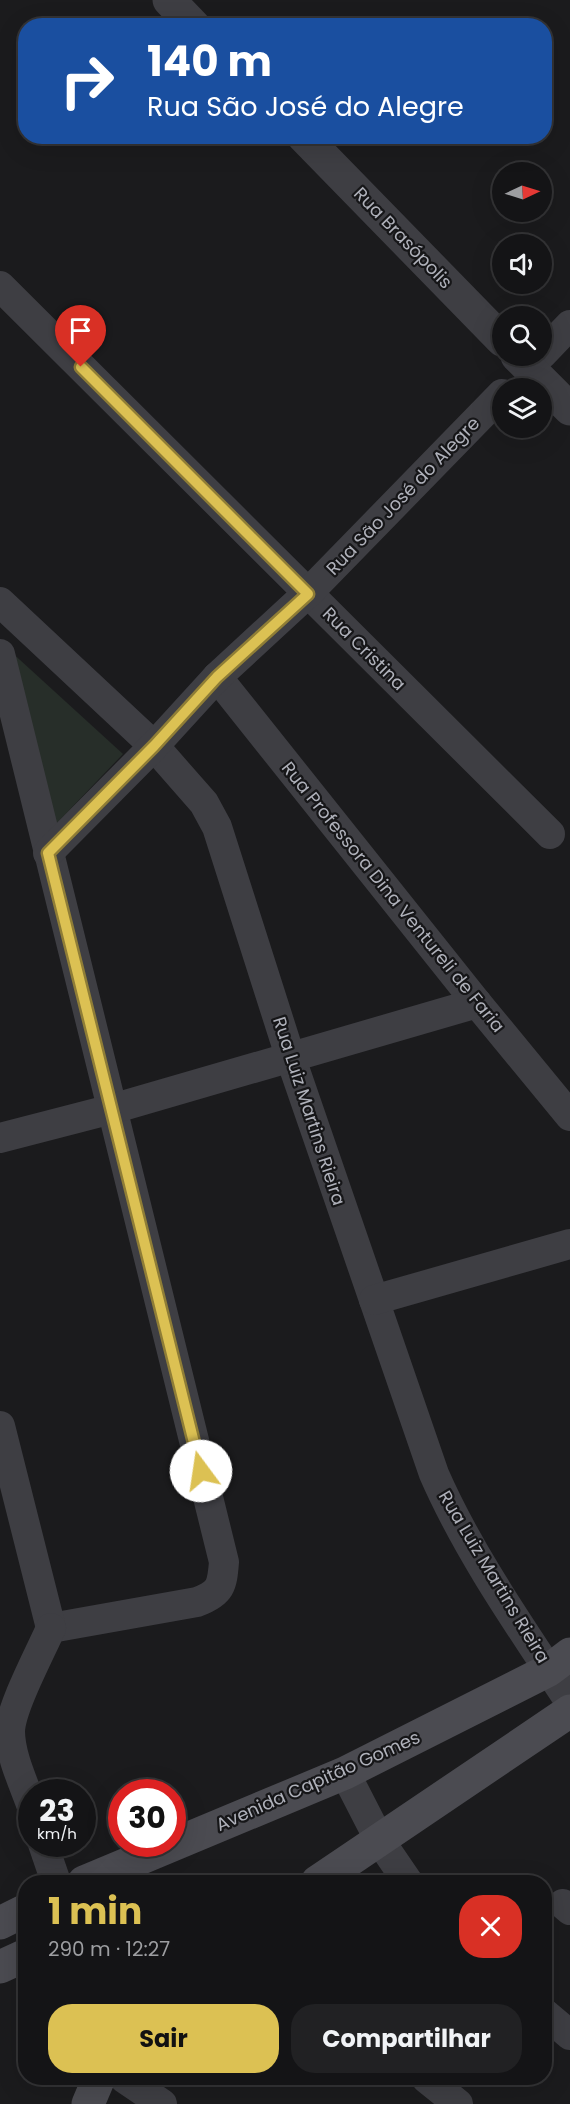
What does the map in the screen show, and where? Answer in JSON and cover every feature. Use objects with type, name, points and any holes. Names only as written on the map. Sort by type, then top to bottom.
[{"type":"main road","name":"Avenida Capitão Gomes","points":[[101,1875],[345,1773],[560,1662]]},
{"type":"main road","points":[[328,1875],[570,1711]]},
{"type":"main road","points":[[0,1923],[18,1914]]},
{"type":"main road","points":[[0,1967],[18,1959]]},
{"type":"main road","points":[[88,2104],[96,2085]]},
{"type":"street","points":[[169,0],[186,18]]},
{"type":"street","name":"Rua Brasópolis","points":[[311,144],[492,330]]},
{"type":"street","name":"Rua Cristina","points":[[0,286],[550,834]]},
{"type":"street","points":[[552,341],[570,325]]},
{"type":"street","points":[[529,366],[570,409]]},
{"type":"street","name":"Rua São José do Alegre","points":[[48,853],[154,746],[217,677],[308,594],[492,404]]},
{"type":"street","name":"Rua Luiz Martins Rieira","points":[[0,602],[154,746],[204,803],[217,827],[290,1056],[434,1473],[451,1512],[560,1662],[570,1702]]},
{"type":"street","points":[[0,654],[224,1562],[223,1581],[215,1595],[197,1602],[51,1628]]},
{"type":"street","name":"Rua Professora Dina Ventureli de Faria","points":[[217,677],[570,1116]]},
{"type":"street","points":[[0,1138],[477,1003]]},
{"type":"street","points":[[374,1300],[570,1244]]},
{"type":"street","points":[[0,1426],[51,1628],[14,1712],[10,1730],[12,1747],[23,1779]]},
{"type":"street","points":[[345,1773],[380,1841],[403,1875]]},
{"type":"street","points":[[47,1857],[54,1875]]},
{"type":"street","points":[[552,2020],[570,2035]]},
{"type":"street","points":[[134,2085],[162,2104]]},
{"type":"street","points":[[435,2085],[458,2104]]},
{"type":"shaded area","points":[[8,649],[123,754],[52,828]]},
{"type":"route","points":[[81,367],[308,594],[217,677],[154,746],[48,853],[201,1471]]}]
